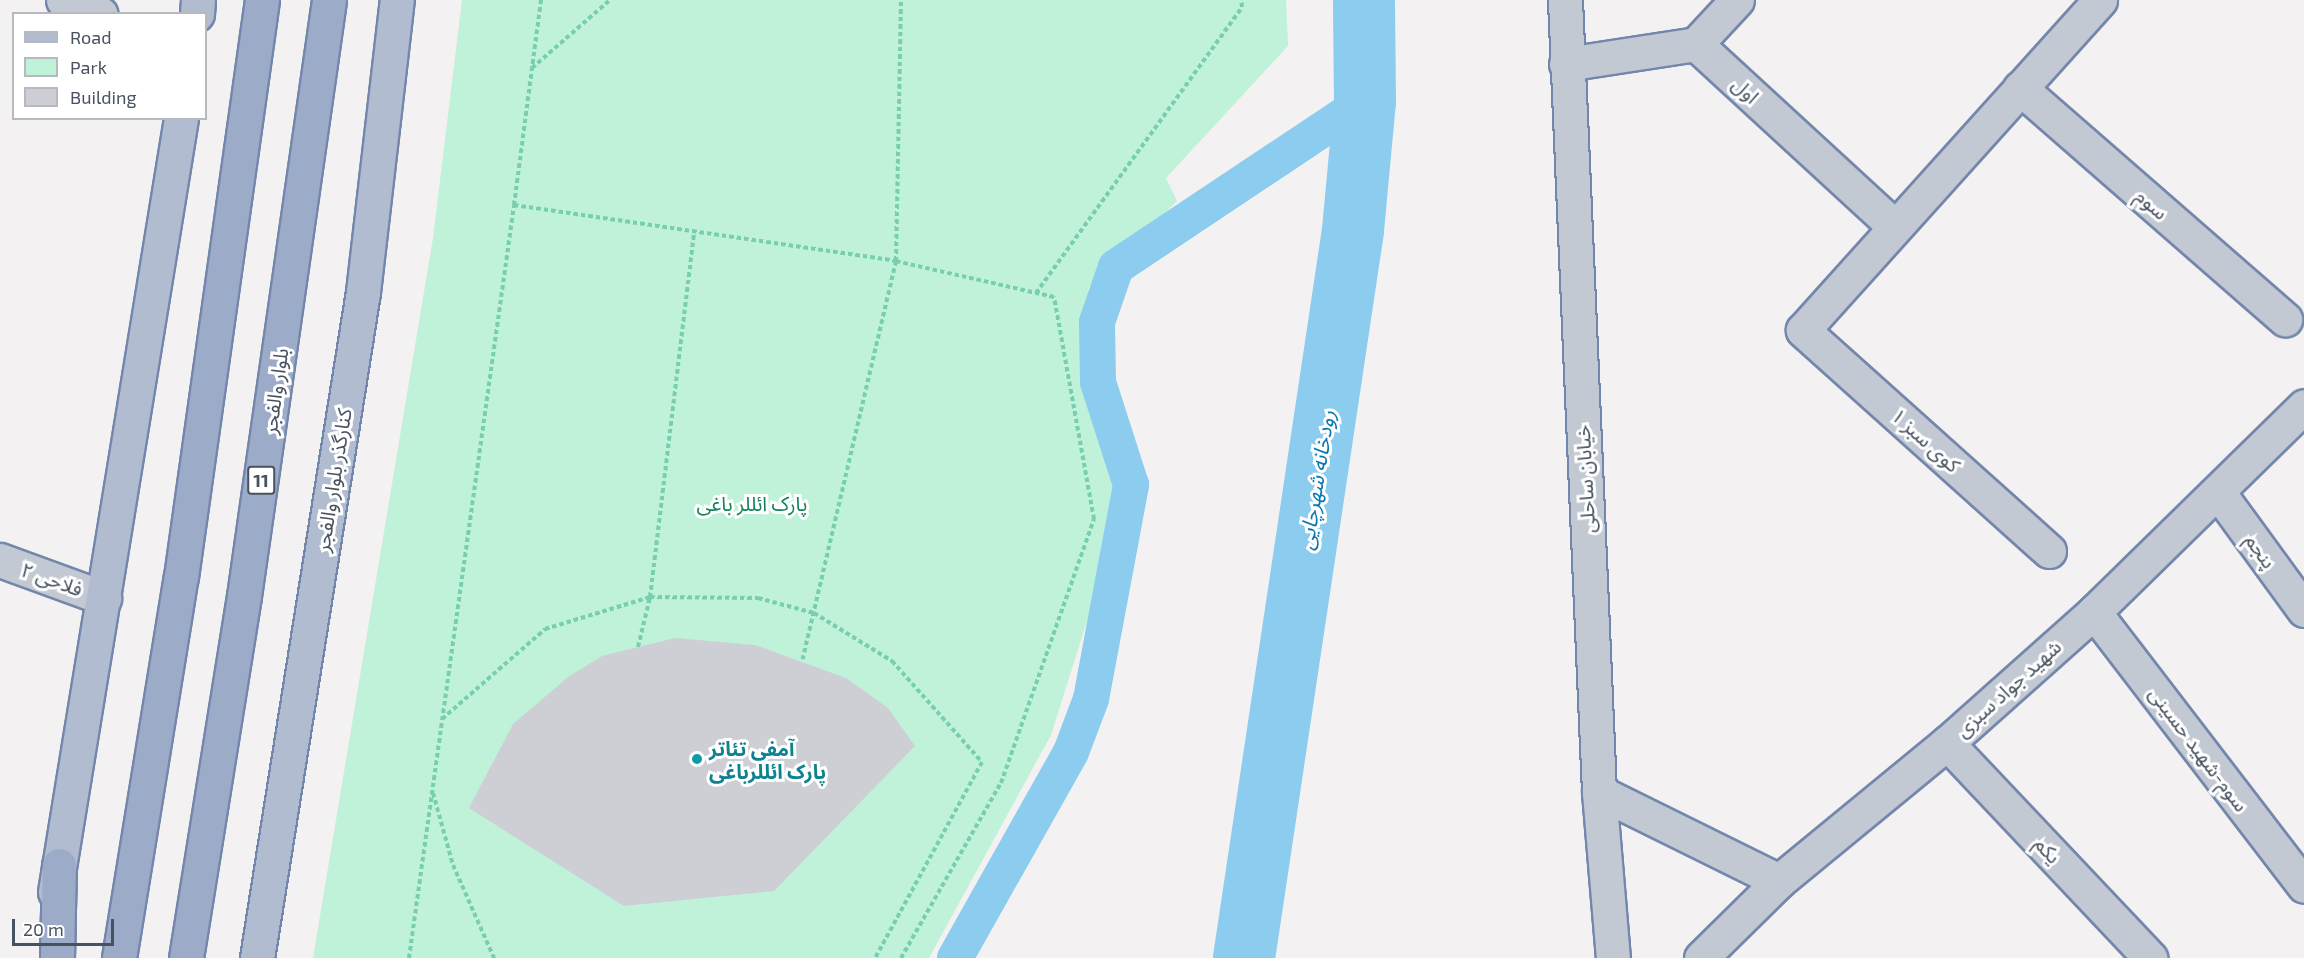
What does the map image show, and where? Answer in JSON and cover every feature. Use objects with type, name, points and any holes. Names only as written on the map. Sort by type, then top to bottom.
[{"type":"highway","points":[[119,958],[181,577],[262,0]]},
{"type":"highway","name":"بلوار والفجر","points":[[186,958],[246,584],[329,0]]},
{"type":"highway","points":[[57,958],[59,865]]},
{"type":"main road","name":"کنارگذر بلوار والفجر","points":[[257,958],[363,292],[397,0]]},
{"type":"main road","points":[[45,958],[181,120]]},
{"type":"street","points":[[63,0],[96,12]]},
{"type":"street","name":"خیابان ساحلی","points":[[1565,0],[1599,792],[1613,958]]},
{"type":"street","points":[[1566,64],[1696,44],[1737,0]]},
{"type":"street","points":[[1893,225],[2100,0]]},
{"type":"street","name":"اول","points":[[1696,44],[1893,225]]},
{"type":"street","name":"سوم","points":[[2020,88],[2285,319]]},
{"type":"street","name":"کوی سبز ۱","points":[[1893,225],[1803,330],[2049,551]]},
{"type":"street","name":"شهید جواد سبزی","points":[[1701,958],[1779,881],[1947,743],[2094,612],[2304,406]]},
{"type":"street","name":"پنجم","points":[[2218,492],[2304,610]]},
{"type":"street","name":"فلاحی ۲","points":[[0,560],[104,598]]},
{"type":"street","name":"سوم-شهید حسینی","points":[[2094,612],[2304,886]]},
{"type":"street","name":"یکم","points":[[1947,743],[2150,958]]},
{"type":"street","points":[[1599,792],[1779,881]]},
{"type":"path","points":[[409,958],[541,0]]},
{"type":"path","points":[[532,68],[610,0]]},
{"type":"path","points":[[803,659],[896,261],[901,0]]},
{"type":"path","points":[[1036,293],[1242,7],[1241,0]]},
{"type":"path","points":[[513,205],[896,261],[1054,297],[1094,519],[1001,783],[901,958]]},
{"type":"path","points":[[638,646],[650,597],[694,232]]},
{"type":"path","points":[[442,719],[545,628],[650,597],[758,598],[814,613],[892,661],[982,762],[875,958]]},
{"type":"path","points":[[432,790],[453,865],[494,958]]},
{"type":"green space","name":"پارک ائللر باغی","points":[[462,0],[1286,0],[1288,46],[1166,178],[1177,201],[1089,287],[1083,342],[1115,460],[1117,526],[1051,735],[929,958],[313,958],[433,238]]},
{"type":"building","name":"آمفی تئاتر پارک ائللرباغی","points":[[675,638],[755,645],[846,678],[888,708],[915,746],[774,891],[624,906],[469,808],[513,724],[568,677],[602,656]]},
{"type":"waterway","name":"رودخانه شهرچایی","points":[[1244,958],[1353,230],[1365,101],[1364,0]]},
{"type":"waterway","points":[[955,958],[1071,752],[1091,699],[1131,485],[1098,382],[1097,322],[1116,267],[1365,101]]},
{"type":"place","name":"آمفی تئاتر پارک ائللرباغی","points":[[697,759]]}]
